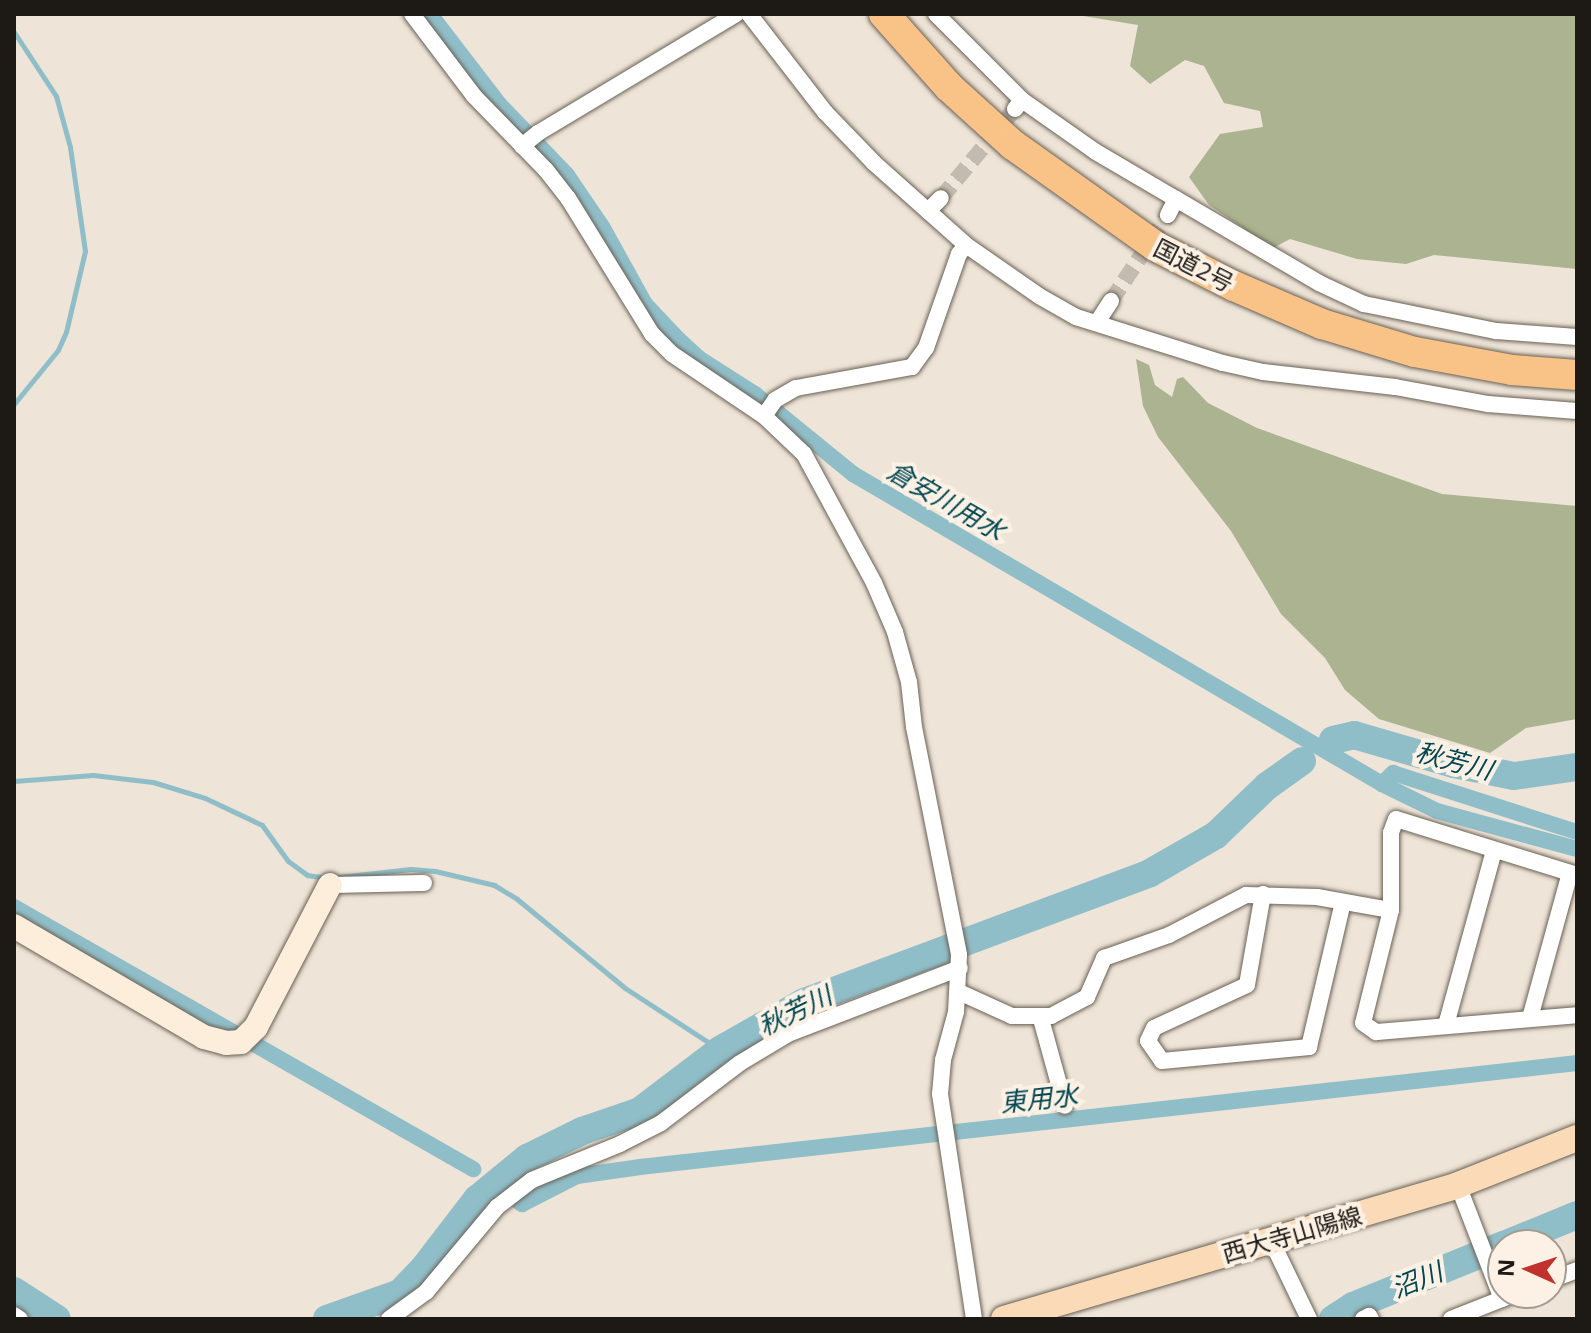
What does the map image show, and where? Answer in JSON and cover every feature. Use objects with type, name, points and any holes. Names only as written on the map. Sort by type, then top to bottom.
[{"type":"highway","name":"国道2号","points":[[884,14],[949,87],[1013,145],[1086,199],[1168,252],[1322,324],[1415,352],[1512,370],[1577,375]]},
{"type":"main road","name":"西大寺山陽線","points":[[1004,1319],[1458,1185],[1577,1138]]},
{"type":"street","points":[[412,14],[474,96],[529,141],[652,334],[672,354],[768,410],[796,445],[818,475],[895,632],[909,682],[914,727],[960,962],[959,992],[943,1060],[942,1129],[974,1319]]},
{"type":"street","points":[[529,141],[736,14]]},
{"type":"street","points":[[749,14],[825,112],[928,211],[966,245],[1039,296],[1076,317],[1098,321],[1223,363],[1263,372],[1395,387],[1488,404],[1577,411]]},
{"type":"street","points":[[936,14],[1018,104],[1319,283],[1364,304],[1496,331],[1577,337]]},
{"type":"street","points":[[928,211],[941,198]]},
{"type":"street","points":[[1168,215],[1176,199]]},
{"type":"street","points":[[768,410],[796,388],[912,367],[926,348],[959,254],[966,245]]},
{"type":"street","points":[[1098,321],[1111,301]]},
{"type":"street","points":[[1530,1018],[1574,874],[1396,819],[1391,833],[1391,910],[1363,1023],[1376,1032],[1577,1015]]},
{"type":"street","points":[[1446,1025],[1494,851]]},
{"type":"street","points":[[14,926],[204,1037],[226,1043],[241,1042],[256,1027],[330,885],[424,883]]},
{"type":"street","points":[[1263,894],[1247,985],[1154,1028],[1148,1041],[1162,1061],[1309,1047],[1343,902]]},
{"type":"street","points":[[959,992],[1012,1016],[1041,1019],[1087,997],[1104,958],[1169,935],[1246,895],[1343,902],[1391,910]]},
{"type":"street","points":[[389,1319],[426,1292],[497,1207],[532,1180],[620,1144],[661,1123],[740,1063],[788,1034],[960,962]]},
{"type":"street","points":[[1041,1019],[1065,1106]]},
{"type":"street","points":[[1458,1185],[1487,1247]]},
{"type":"street","points":[[1271,1240],[1309,1319]]},
{"type":"street","points":[[1451,1319],[1487,1305]]},
{"type":"street","points":[[14,1315],[20,1319]]},
{"type":"street","points":[[1363,1319],[1369,1316],[1371,1319]]},
{"type":"green space","points":[[1071,14],[1577,14],[1577,269],[1434,255],[1406,264],[1357,259],[1290,239],[1273,248],[1209,205],[1189,177],[1220,134],[1263,127],[1260,111],[1224,103],[1204,66],[1185,60],[1150,84],[1130,66],[1138,25]]},
{"type":"green space","points":[[1136,359],[1149,365],[1155,385],[1172,397],[1177,379],[1183,377],[1208,403],[1257,428],[1442,494],[1577,506],[1577,719],[1526,728],[1490,753],[1379,719],[1345,690],[1325,658],[1281,614],[1231,531],[1158,437],[1143,406]]},
{"type":"waterway","name":"倉安川用水","points":[[430,14],[499,104],[567,175],[603,228],[645,304],[700,359],[755,394],[853,474],[1382,784],[1437,811],[1577,849]]},
{"type":"waterway","points":[[14,32],[56,96],[70,147],[85,251],[66,332],[58,350],[14,404]]},
{"type":"waterway","name":"秋芳川","points":[[1333,740],[1354,735],[1454,764],[1514,776],[1577,767]]},
{"type":"waterway","name":"秋芳川","points":[[327,1319],[400,1293],[424,1268],[477,1199],[527,1158],[582,1131],[640,1111],[720,1050],[804,1002],[1150,873],[1216,835],[1267,786],[1302,761]]},
{"type":"waterway","points":[[1382,784],[1393,773],[1577,832]]},
{"type":"waterway","points":[[14,781],[93,775],[153,782],[205,798],[262,825],[288,861],[307,875],[325,878]]},
{"type":"waterway","points":[[339,877],[411,869],[435,871],[494,885],[517,899],[625,988],[720,1050]]},
{"type":"waterway","points":[[14,907],[473,1169]]},
{"type":"waterway","name":"東用水","points":[[515,1199],[522,1204],[577,1176],[640,1167],[1577,1063]]},
{"type":"waterway","name":"沼川","points":[[1543,1229],[1577,1215]]},
{"type":"waterway","name":"沼川","points":[[1333,1319],[1353,1306],[1487,1252]]},
{"type":"waterway","name":"秋芳川","points":[[14,1291],[57,1319]]},
{"type":"tunnel","points":[[941,198],[1015,109]]},
{"type":"tunnel","points":[[1111,301],[1168,215]]}]
